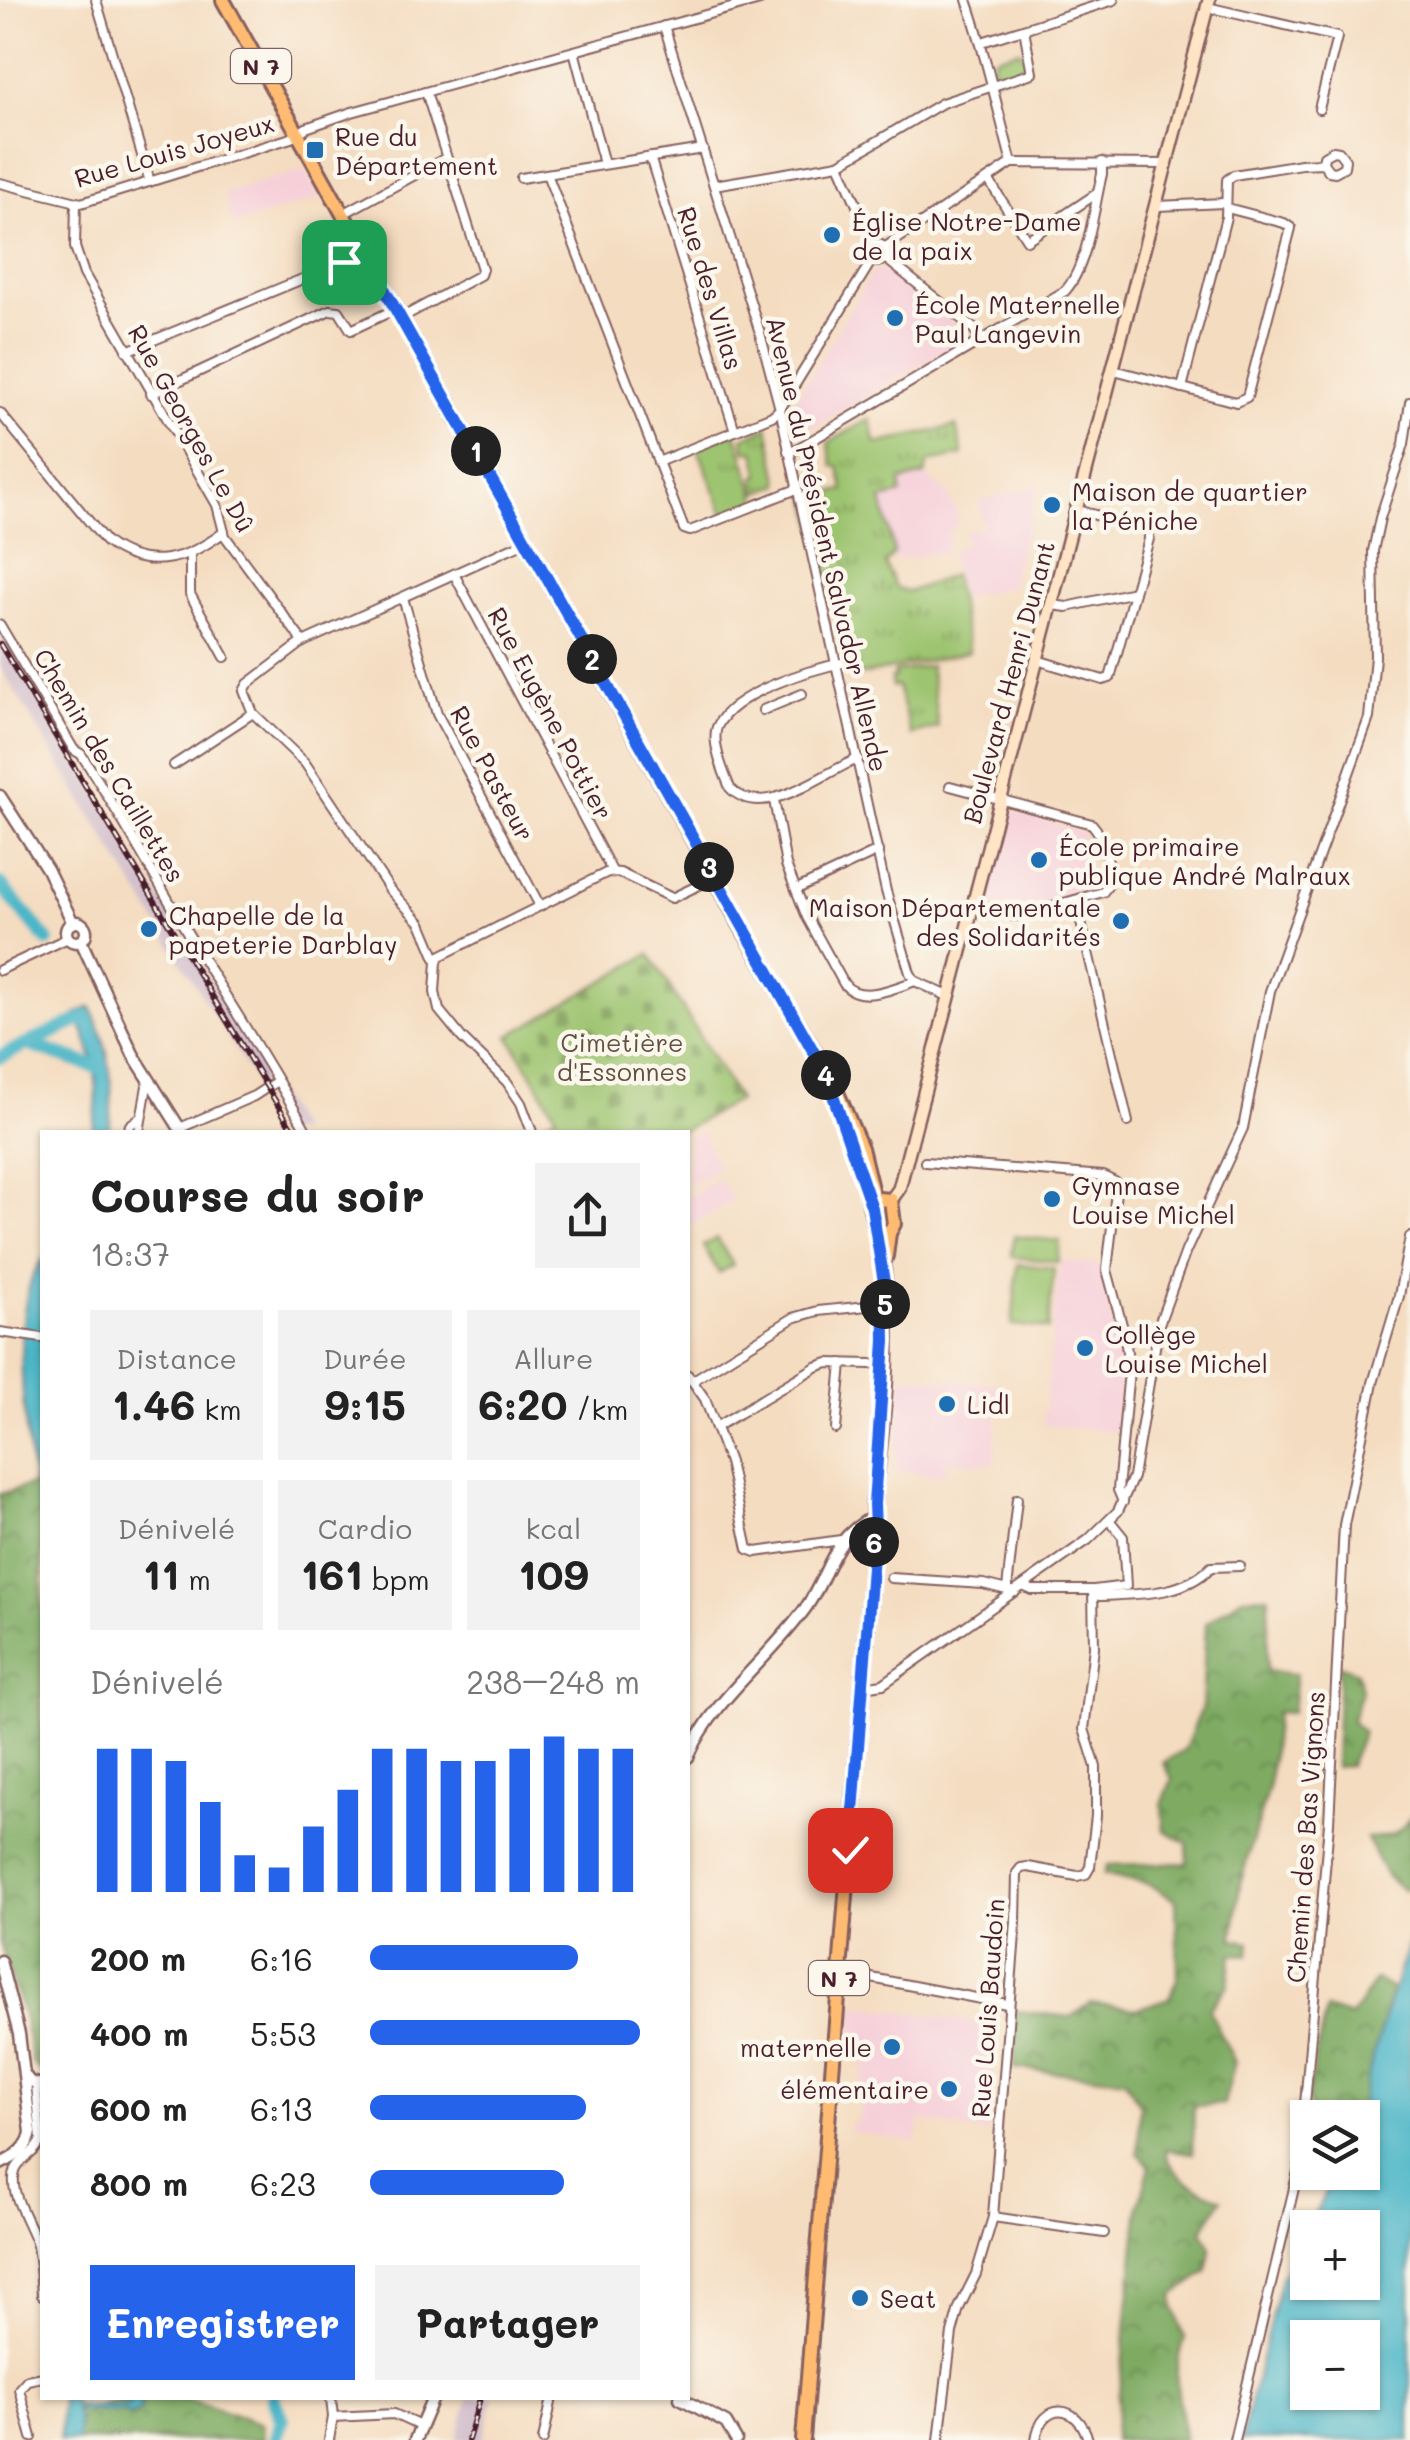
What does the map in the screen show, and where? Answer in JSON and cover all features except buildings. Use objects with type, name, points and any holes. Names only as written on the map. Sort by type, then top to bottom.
[{"type":"main road","name":"N 7","points":[[223,0],[825,1072],[882,1232],[886,1316],[875,1516],[803,2440]]},
{"type":"main road","name":"Boulevard Henri Dunant","points":[[891,1200],[899,1189],[996,800],[1052,605],[1208,4]]},
{"type":"main road","points":[[873,1205],[883,1198],[891,1200]]},
{"type":"main road","name":"N 7","points":[[882,1232],[894,1224],[891,1200]]},
{"type":"street","points":[[96,0],[150,182]]},
{"type":"street","name":"Rue Louis Joyeux","points":[[0,183],[76,203],[150,182],[352,112],[760,0]]},
{"type":"street","points":[[967,0],[988,59],[990,87],[1012,163]]},
{"type":"street","points":[[982,42],[1114,0]]},
{"type":"street","points":[[1208,4],[1337,38],[1319,108]]},
{"type":"street","name":"Avenue du Président Salvador Allende","points":[[664,26],[780,410],[842,663],[878,851],[905,962],[916,982]]},
{"type":"street","points":[[714,186],[839,164],[942,103],[1034,72],[1024,29]]},
{"type":"street","points":[[574,51],[604,164]]},
{"type":"street","points":[[151,394],[330,310],[338,311],[351,330],[398,314],[482,273],[426,92]]},
{"type":"street","points":[[522,178],[704,149]]},
{"type":"street","name":"Rue des Villas","points":[[650,157],[735,431]]},
{"type":"street","points":[[342,214],[446,158]]},
{"type":"street","points":[[788,450],[798,449],[982,342],[1070,286],[1083,254],[1102,162]]},
{"type":"street","points":[[872,260],[880,261],[884,253],[1012,163],[1167,164]]},
{"type":"street","points":[[1182,388],[1230,177],[1323,163]]},
{"type":"street","points":[[839,164],[874,244],[973,328],[982,342]]},
{"type":"street","points":[[548,174],[686,532],[797,489]]},
{"type":"street","points":[[988,179],[1027,240],[1098,193]]},
{"type":"street","name":"Rue Georges Le Dû","points":[[76,203],[74,237],[78,258],[217,506],[224,532],[303,642]]},
{"type":"street","points":[[1114,370],[1242,401],[1248,394],[1292,228],[1226,206],[1157,206]]},
{"type":"street","points":[[344,262],[354,236]]},
{"type":"street","points":[[872,260],[868,250],[874,244]]},
{"type":"street","points":[[658,462],[780,410],[872,260]]},
{"type":"street","points":[[127,351],[344,262],[374,271]]},
{"type":"street","points":[[863,1687],[883,1684],[1110,1521],[1123,1502],[1136,1466],[1159,1324],[1186,1251],[1243,1128],[1270,991],[1369,718],[1375,657],[1373,551],[1404,444],[1410,402]]},
{"type":"street","points":[[0,412],[106,542],[139,560],[190,554],[224,532]]},
{"type":"street","points":[[1037,660],[1104,680],[1112,676],[1149,533],[1077,510]]},
{"type":"street","points":[[437,962],[421,923],[390,890],[310,770],[253,713],[246,700],[246,687],[303,642],[527,541]]},
{"type":"street","points":[[190,554],[190,594],[225,657]]},
{"type":"street","name":"Rue Eugène Pottier","points":[[454,574],[612,870]]},
{"type":"street","points":[[1052,605],[1067,608],[1134,592]]},
{"type":"street","name":"Rue Pasteur","points":[[402,598],[438,714],[540,906]]},
{"type":"street","name":"Chemin des Caillettes","points":[[0,625],[74,750],[81,754],[118,810],[139,854],[306,1130]]},
{"type":"street","points":[[842,663],[766,688],[722,720],[716,733],[726,778],[734,793],[747,798],[774,800],[858,759]]},
{"type":"street","points":[[766,688],[774,706]]},
{"type":"street","points":[[763,710],[802,694]]},
{"type":"street","points":[[174,764],[253,713]]},
{"type":"street","points":[[950,786],[1075,819],[1097,829],[1110,880],[1103,892],[1014,916],[973,903]]},
{"type":"street","points":[[0,796],[48,869],[73,922]]},
{"type":"street","points":[[774,800],[786,865],[806,917],[849,990],[864,994],[916,982],[948,996]]},
{"type":"street","points":[[798,889],[878,851]]},
{"type":"street","points":[[531,1130],[521,1104],[506,1082],[442,1014],[435,992],[440,956],[612,870],[672,898],[714,878]]},
{"type":"street","points":[[1076,901],[1128,1122]]},
{"type":"street","points":[[64,940],[67,928],[80,922],[86,930],[81,941],[120,1028],[181,1130],[254,1096],[276,1081]]},
{"type":"street","points":[[0,970],[64,940],[81,941]]},
{"type":"street","points":[[139,1130],[148,1080]]},
{"type":"street","points":[[129,1130],[141,1117]]},
{"type":"street","points":[[925,1162],[1103,1176],[1117,1183],[1108,1270],[1125,1336],[1128,1370],[1118,1490],[1123,1502]]},
{"type":"street","name":"Chemin des Bas Vignons","points":[[1234,2440],[1300,2162],[1329,1823],[1344,1525],[1373,1384],[1410,1237]]},
{"type":"street","points":[[841,1540],[748,1550],[729,1462],[705,1399],[690,1378],[793,1318],[868,1306]]},
{"type":"street","points":[[0,1332],[40,1338]]},
{"type":"street","points":[[836,1429],[842,1363]]},
{"type":"street","points":[[716,1426],[816,1366],[871,1364]]},
{"type":"street","points":[[1015,1589],[1016,1499]]},
{"type":"street","points":[[690,1752],[711,1715],[772,1652],[807,1606],[841,1540],[857,1525],[875,1516]]},
{"type":"street","points":[[890,1578],[1032,1590],[1126,1586],[1123,1537],[1110,1521]]},
{"type":"street","points":[[1094,1590],[1099,1596],[1154,1593],[1200,1579],[1212,1567],[1240,1566]]},
{"type":"street","name":"Rue Louis Baudoin","points":[[939,2440],[952,2333],[993,2217],[1018,1870],[1028,1867],[1077,1876],[1086,1874],[1090,1867],[1096,1766],[1084,1729],[1094,1647],[1094,1590]]},
{"type":"street","points":[[0,1962],[35,2082],[40,2122]]},
{"type":"street","points":[[840,1972],[1007,2004]]},
{"type":"street","points":[[0,2164],[30,2141],[35,2082]]},
{"type":"street","points":[[40,2143],[16,2169],[15,2178],[21,2212],[36,2240],[40,2277]]},
{"type":"street","points":[[993,2217],[1104,2233]]},
{"type":"street","points":[[32,2438],[20,2389],[27,2380],[40,2377]]},
{"type":"street","points":[[329,2440],[331,2400]]},
{"type":"street","points":[[415,2440],[432,2400]]},
{"type":"street","points":[[543,2440],[552,2400]]},
{"type":"street","points":[[684,2400],[726,2423],[736,2440]]},
{"type":"street","points":[[1036,2440],[1044,2419],[1062,2411],[1080,2418],[1088,2440]]},
{"type":"street","points":[[333,2417],[394,2414],[420,2426]]},
{"type":"shaded area","points":[[304,169],[321,198],[234,225],[224,194]]},
{"type":"shaded area","points":[[884,268],[970,336],[795,438],[789,410],[873,272]]},
{"type":"shaded area","points":[[925,475],[948,494],[958,515],[957,525],[948,533],[943,554],[894,560],[881,499],[901,494],[900,481]]},
{"type":"shaded area","points":[[1040,485],[1010,586],[961,598],[951,556],[954,548],[967,545],[964,531],[981,527],[979,501]]},
{"type":"shaded area","points":[[0,632],[269,1079],[257,1085],[0,667]]},
{"type":"shaded area","name":"École primaire publique André Malraux","points":[[1007,809],[1083,832],[1080,848],[1095,888],[1013,912],[982,903]]},
{"type":"shaded area","points":[[275,1090],[299,1130],[282,1130],[263,1096]]},
{"type":"shaded area","points":[[701,1131],[719,1167],[690,1185],[690,1137]]},
{"type":"shaded area","points":[[719,1178],[734,1200],[690,1226],[690,1195]]},
{"type":"shaded area","name":"Collège Louise Michel","points":[[1060,1261],[1101,1265],[1123,1361],[1116,1431],[1043,1425]]},
{"type":"shaded area","points":[[902,1376],[999,1384],[994,1464],[946,1460],[944,1475],[895,1471]]},
{"type":"shaded area","points":[[854,2006],[998,2026],[987,2134],[920,2120],[916,2142],[849,2131],[851,2123],[859,2122],[866,2040],[853,2044]]},
{"type":"shaded area","points":[[468,2400],[493,2400],[483,2440],[457,2440]]},
{"type":"green space","points":[[1019,50],[1027,58],[1023,70],[995,78],[995,57]]},
{"type":"green space","points":[[870,419],[876,444],[956,426],[963,455],[928,462],[925,475],[901,481],[901,494],[882,499],[894,553],[885,564],[896,588],[908,592],[953,575],[969,652],[852,677],[808,497],[844,490],[828,443]]},
{"type":"green space","points":[[768,427],[780,484],[758,493],[755,477],[760,475],[755,451],[746,452],[743,438]]},
{"type":"green space","points":[[735,431],[759,504],[725,517],[697,446]]},
{"type":"green space","points":[[930,666],[938,727],[911,735],[897,686],[892,687],[891,678],[895,678],[894,672]]},
{"type":"green space","name":"Cimetière d'Essonnes","points":[[650,954],[738,1100],[684,1130],[541,1130],[540,1125],[556,1115],[509,1036]]},
{"type":"green space","points":[[1014,1236],[1060,1241],[1058,1262],[1012,1257]]},
{"type":"green space","points":[[717,1238],[733,1265],[719,1273],[703,1246]]},
{"type":"green space","points":[[1018,1264],[1054,1268],[1048,1329],[1012,1325]]},
{"type":"green space","points":[[38,1483],[40,1490],[40,2070],[32,2064],[24,2019],[0,1943],[0,1494]]},
{"type":"green space","points":[[1269,1596],[1267,1671],[1296,1674],[1292,1713],[1276,1712],[1269,1784],[1240,1884],[1233,1939],[1250,1942],[1249,1955],[1232,1954],[1228,1985],[1209,2010],[1235,2062],[1224,2104],[1194,2106],[1193,2153],[1166,2149],[1179,2174],[1222,2199],[1202,2231],[1211,2247],[1207,2272],[1174,2295],[1185,2338],[1177,2365],[1184,2440],[1114,2440],[1139,2206],[1150,2166],[1138,2153],[1140,2105],[1125,2079],[1014,2068],[1016,2011],[1071,2017],[1091,2003],[1136,2009],[1170,1998],[1178,1978],[1176,1901],[1151,1885],[1104,1874],[1107,1865],[1187,1863],[1187,1843],[1164,1830],[1162,1804],[1172,1779],[1163,1763],[1185,1749],[1202,1707],[1206,1623],[1242,1597]]},
{"type":"green space","points":[[1339,1665],[1357,1672],[1361,1690],[1352,1721],[1363,1732],[1349,1766],[1335,1767]]},
{"type":"green space","points":[[1410,1817],[1410,1885],[1403,1890],[1386,1876],[1366,1838],[1391,1834]]},
{"type":"green space","points":[[1376,1979],[1392,1989],[1363,2100],[1308,2100],[1326,2009],[1351,2017]]},
{"type":"green space","points":[[118,2400],[191,2400],[262,2424],[263,2440],[59,2440],[63,2414]]},
{"type":"water","points":[[91,1007],[103,1038],[110,1068],[109,1130],[93,1130],[95,1072],[76,1014]]},
{"type":"water","points":[[40,1264],[40,1513],[22,1387],[24,1312]]},
{"type":"water","points":[[1410,1937],[1410,2440],[1241,2440],[1281,2278],[1290,2261],[1290,2300],[1380,2300],[1380,2210],[1317,2210],[1326,2190],[1380,2190],[1380,2100],[1362,2100]]},
{"type":"water","points":[[61,2400],[73,2400],[77,2440],[60,2440]]},
{"type":"water","points":[[130,2400],[141,2400],[141,2410],[130,2416],[124,2412],[75,2410],[78,2405],[127,2406]]},
{"type":"waterway","points":[[0,884],[47,940]]},
{"type":"waterway","points":[[27,1044],[86,1017]]},
{"type":"waterway","points":[[0,1057],[27,1044],[102,1069]]},
{"type":"waterway","points":[[274,2400],[282,2420],[275,2440]]},
{"type":"railway","points":[[0,644],[293,1130]]},
{"type":"railway","points":[[468,2440],[479,2400]]},
{"type":"place","name":"Rue du Département","points":[[315,150]]},
{"type":"place","name":"Église Notre-Dame de la paix","points":[[832,235]]},
{"type":"place","name":"École Maternelle Paul Langevin","points":[[895,318]]},
{"type":"place","name":"Maison de quartier la Péniche","points":[[1052,505]]},
{"type":"place","name":"École primaire publique André Malraux","points":[[1039,860]]},
{"type":"place","name":"Maison Départementale des Solidarités","points":[[1121,921]]},
{"type":"place","name":"Chapelle de la papeterie Darblay","points":[[149,929]]},
{"type":"place","name":"Gymnase Louise Michel","points":[[1052,1199]]},
{"type":"place","name":"Collège Louise Michel","points":[[1085,1348]]},
{"type":"place","name":"Lidl","points":[[947,1404]]},
{"type":"place","name":"maternelle","points":[[892,2047]]},
{"type":"place","name":"élémentaire","points":[[949,2089]]},
{"type":"place","name":"Seat","points":[[860,2298]]},
{"type":"route","points":[[344,262],[374,271],[825,1072],[858,1163],[872,1208],[886,1304],[875,1529],[850,1850]]}]
